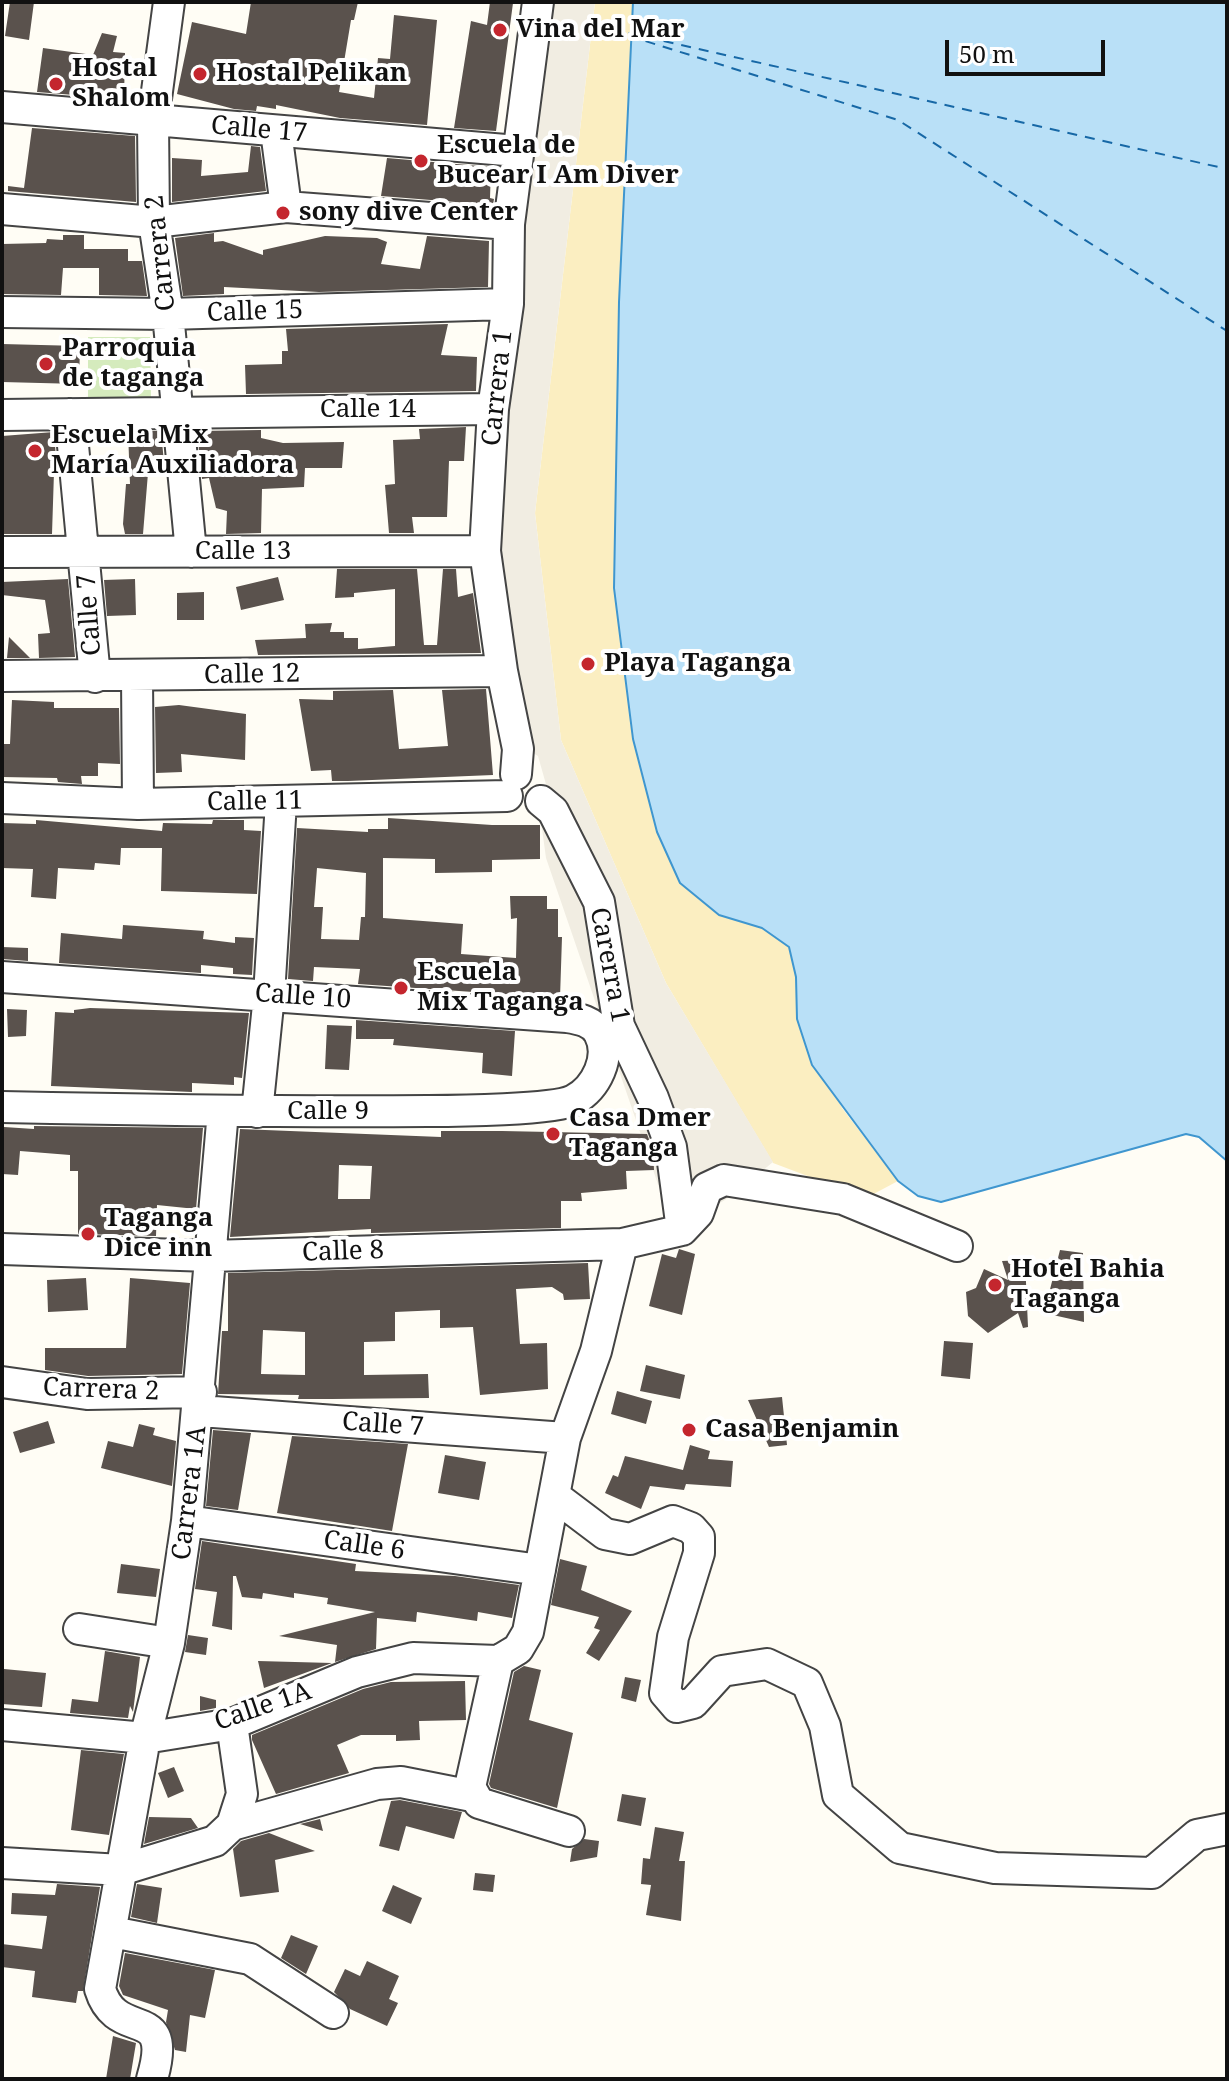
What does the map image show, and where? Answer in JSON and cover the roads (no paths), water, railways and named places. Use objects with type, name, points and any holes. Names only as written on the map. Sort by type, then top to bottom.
[{"type":"street","name":"Carrera 2","points":[[169,2],[153,121],[154,222],[168,314],[191,552]]},
{"type":"street","name":"Carrera 1","points":[[512,785],[518,749],[502,671],[485,551],[493,409],[508,304],[509,224],[538,2]]},
{"type":"street","name":"Calle 17","points":[[2,107],[517,151]]},
{"type":"street","points":[[276,131],[286,207]]},
{"type":"street","points":[[2,209],[154,222],[286,207],[509,224]]},
{"type":"street","name":"Calle 15","points":[[2,312],[168,314],[508,304]]},
{"type":"street","name":"Calle 14","points":[[2,415],[176,410],[493,409]]},
{"type":"street","points":[[70,414],[85,552]]},
{"type":"street","name":"Calle 13","points":[[2,552],[485,551]]},
{"type":"street","name":"Calle 7","points":[[85,552],[95,677]]},
{"type":"street","name":"Calle 12","points":[[2,676],[502,671]]},
{"type":"street","points":[[137,676],[138,804]]},
{"type":"street","name":"Calle 11","points":[[2,798],[138,804],[281,802],[512,785],[524,809],[541,801]]},
{"type":"street","name":"Carerra 1","points":[[541,801],[553,811],[599,902],[619,1026],[653,1098],[671,1147],[682,1230]]},
{"type":"street","points":[[257,1112],[269,995],[281,802]]},
{"type":"street","name":"Calle 10","points":[[2,977],[567,1017],[587,1021],[599,1033]]},
{"type":"street","name":"Calle 9","points":[[2,1107],[257,1112],[482,1111],[572,1101],[596,1080],[604,1061],[599,1033]]},
{"type":"street","name":"Carrera 1A","points":[[152,2079],[160,2050],[156,2036],[147,2026],[118,2018],[105,2005],[100,1989],[145,1738],[169,1643],[187,1521],[201,1402],[223,1111]]},
{"type":"street","points":[[682,1230],[698,1213],[707,1188],[724,1180],[843,1199],[957,1246]]},
{"type":"street","name":"Calle 8","points":[[2,1249],[210,1256],[622,1244],[682,1230]]},
{"type":"street","points":[[569,1831],[479,1803],[472,1796],[470,1787],[508,1655],[528,1632],[565,1438],[596,1351],[622,1244]]},
{"type":"street","name":"Carrera 2","points":[[2,1382],[87,1394],[201,1402]]},
{"type":"street","name":"Calle 7","points":[[201,1402],[565,1438]]},
{"type":"street","points":[[556,1497],[605,1534],[630,1539],[673,1521],[691,1528],[699,1537],[699,1553],[673,1637],[665,1693],[677,1707],[693,1703],[722,1671],[767,1664],[807,1683],[825,1726],[838,1795],[900,1848],[995,1868],[1152,1873],[1197,1835],[1227,1829]]},
{"type":"street","name":"Calle 6","points":[[187,1521],[540,1570]]},
{"type":"street","points":[[79,1629],[169,1643]]},
{"type":"street","name":"Calle 1A","points":[[2,1725],[145,1738],[232,1724],[357,1672],[413,1658],[508,1655]]},
{"type":"street","points":[[232,1724],[242,1794],[232,1825]]},
{"type":"street","points":[[2,1863],[121,1870],[215,1841],[232,1825],[377,1784],[401,1782],[472,1796]]},
{"type":"street","points":[[112,1932],[250,1959],[333,2013]]},
{"type":"water","points":[[633,2],[1227,2],[1227,1161],[1199,1137],[1186,1134],[941,1202],[918,1196],[898,1181],[812,1065],[797,1019],[796,977],[789,947],[762,928],[719,915],[680,883],[657,832],[633,739],[614,588],[619,302]]},
{"type":"place","name":"Vina del Mar","points":[[500,30]]},
{"type":"place","name":"Hostal Pelikan","points":[[200,74]]},
{"type":"place","name":"Hostal Shalom","points":[[56,84]]},
{"type":"place","name":"Escuela de Bucear I Am Diver","points":[[421,161]]},
{"type":"place","name":"sony dive Center","points":[[283,213]]},
{"type":"place","name":"Parroquia de taganga","points":[[46,364]]},
{"type":"place","name":"Escuela Mix María Auxiliadora","points":[[35,451]]},
{"type":"place","name":"Playa Taganga","points":[[588,664]]},
{"type":"place","name":"Escuela Mix Taganga","points":[[401,988]]},
{"type":"place","name":"Casa Dmer Taganga","points":[[553,1134]]},
{"type":"place","name":"Taganga Dice inn","points":[[88,1234]]},
{"type":"place","name":"Hotel Bahia Taganga","points":[[995,1285]]},
{"type":"place","name":"Casa Benjamin","points":[[689,1430]]}]
